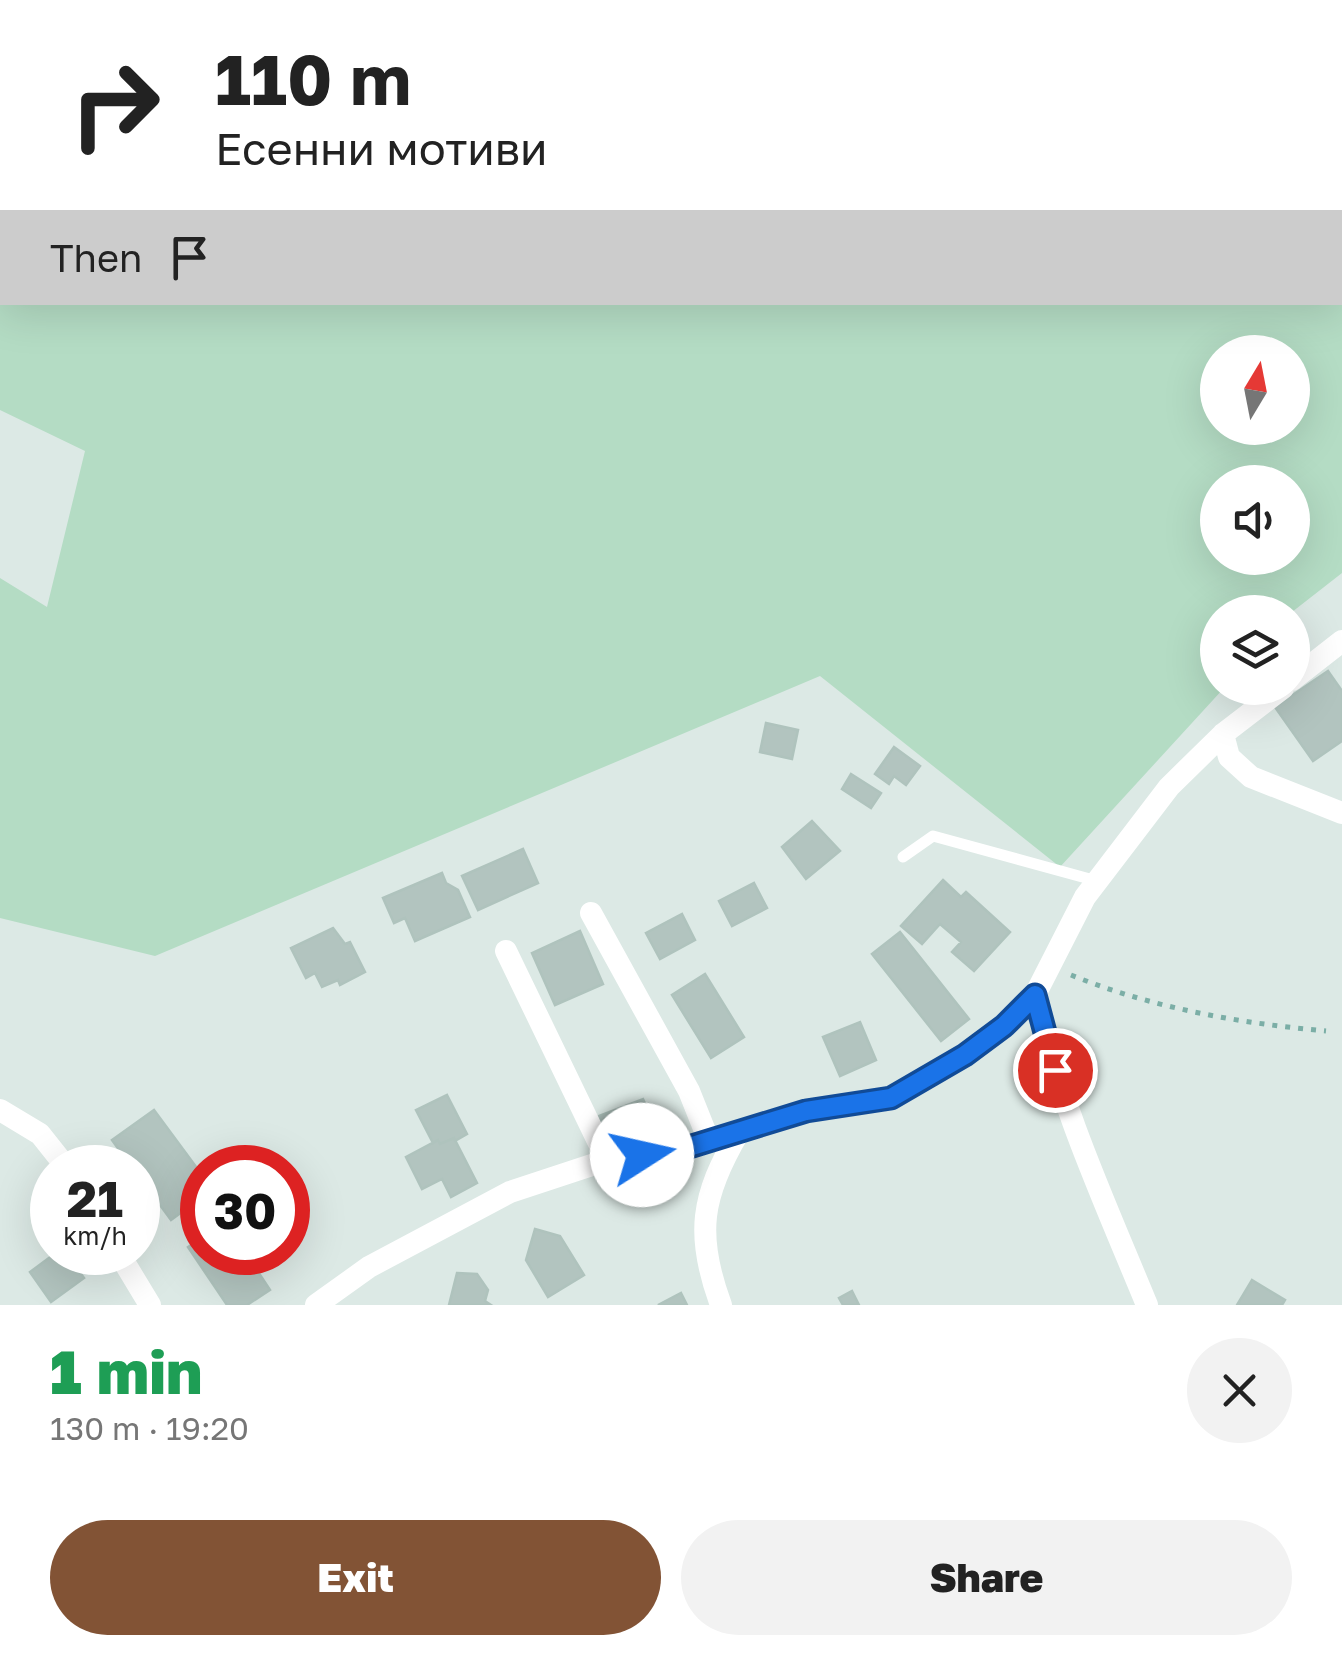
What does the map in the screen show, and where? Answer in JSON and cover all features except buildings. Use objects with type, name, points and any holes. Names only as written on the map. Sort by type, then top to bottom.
[{"type":"street","points":[[1310,666],[1342,642]]},
{"type":"street","points":[[316,1305],[369,1267],[510,1192],[607,1160],[676,1151],[806,1111],[891,1098],[965,1055],[1004,1026],[1035,995],[1084,897],[1169,787],[1223,734],[1261,705]]},
{"type":"street","points":[[1223,734],[1229,757],[1250,776],[1342,813]]},
{"type":"street","points":[[591,913],[689,1092],[709,1141]]},
{"type":"street","points":[[506,951],[607,1160]]},
{"type":"street","points":[[1035,995],[1055,1070],[1082,1146],[1147,1305]]},
{"type":"street","points":[[0,1110],[40,1134],[49,1145]]},
{"type":"street","points":[[720,1305],[706,1266],[705,1217],[716,1172],[739,1132]]},
{"type":"street","points":[[132,1275],[150,1305]]},
{"type":"lane","points":[[903,857],[933,836],[1096,881]]},
{"type":"path","points":[[1049,966],[1110,991],[1190,1012],[1260,1025],[1326,1031]]},
{"type":"green space","points":[[0,305],[1342,305],[1342,573],[1310,598],[1200,595],[1200,705],[1208,705],[1060,867],[820,676],[155,956],[0,918],[0,578],[47,607],[85,451],[0,410]]},
{"type":"route","points":[[642,1155],[676,1151],[806,1111],[891,1098],[965,1055],[1004,1026],[1035,995],[1055,1070]]}]
